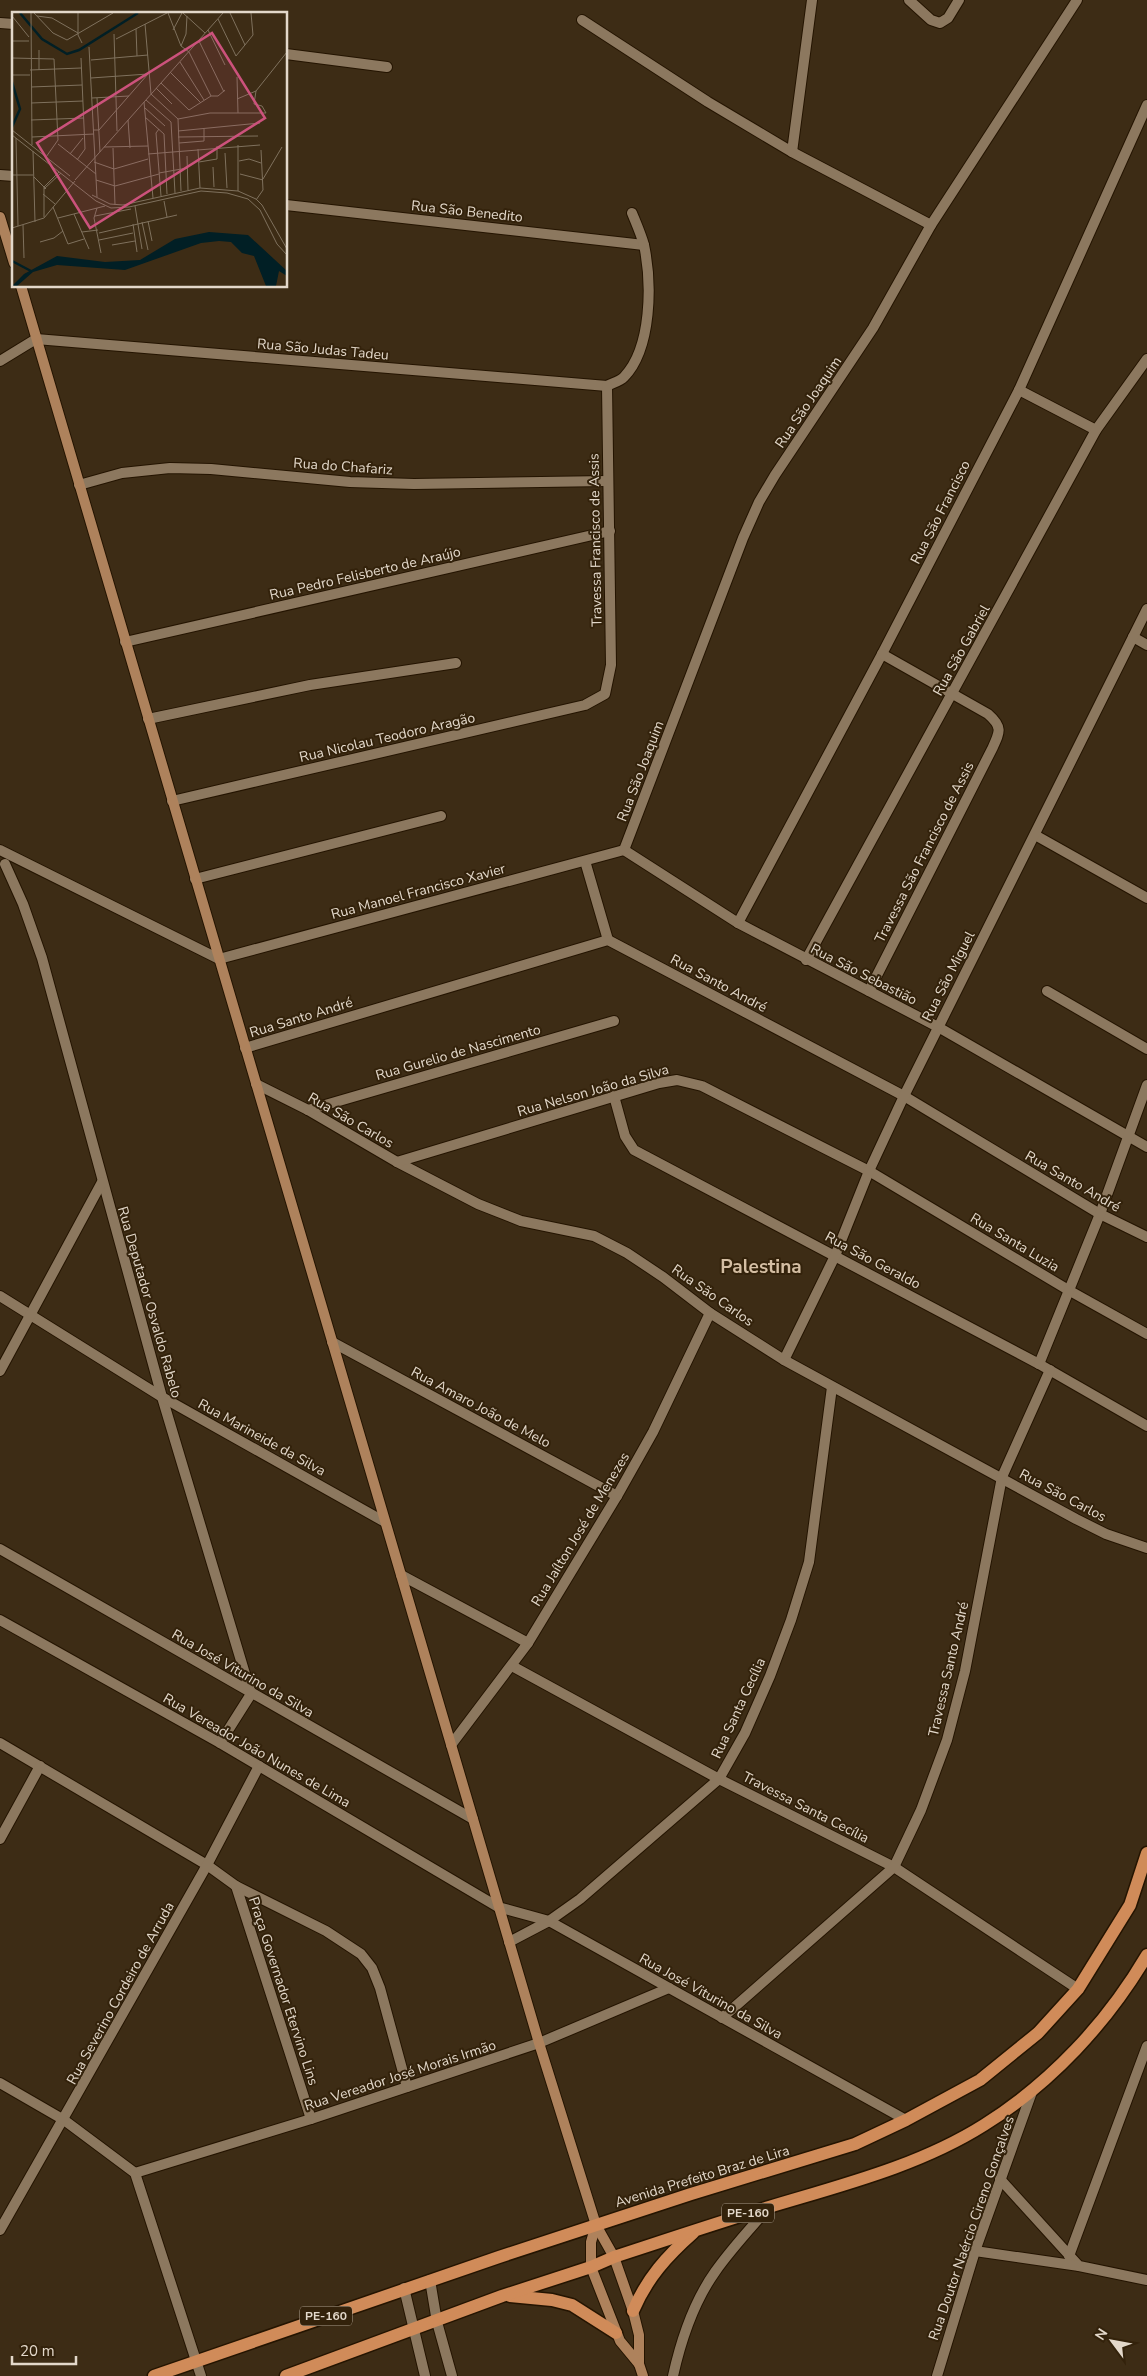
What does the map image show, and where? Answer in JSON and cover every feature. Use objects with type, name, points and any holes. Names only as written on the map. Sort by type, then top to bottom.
[{"type":"main road","name":"Avenida Prefeito Braz de Lira","points":[[154,2376],[404,2288],[691,2194],[855,2144],[906,2120],[980,2080],[1038,2033],[1078,1989],[1130,1905],[1147,1853]]},
{"type":"main road","name":"PE-160","points":[[286,2376],[437,2322],[502,2296],[591,2267],[614,2257],[860,2180],[932,2152],[984,2125],[1034,2088],[1083,2043],[1128,1988],[1147,1955]]},
{"type":"main road","points":[[634,2311],[641,2293],[655,2271],[697,2230]]},
{"type":"main road","points":[[502,2296],[552,2300],[572,2305],[616,2333]]},
{"type":"street","points":[[792,152],[812,0]]},
{"type":"street","points":[[909,0],[931,20],[940,23],[948,18],[959,0]]},
{"type":"street","name":"Rua São Joaquim","points":[[624,850],[743,538],[759,502],[873,328],[931,225],[1077,0]]},
{"type":"street","points":[[582,20],[708,102],[792,152],[931,225]]},
{"type":"street","points":[[288,54],[387,66]]},
{"type":"street","name":"Rua São Francisco","points":[[738,923],[882,654],[1019,390],[1147,105]]},
{"type":"street","name":"Rua São Benedito","points":[[288,205],[644,245]]},
{"type":"street","points":[[606,386],[622,379],[630,369],[638,355],[646,325],[648,299],[644,245],[632,213]]},
{"type":"street","points":[[0,217],[12,256]]},
{"type":"street","points":[[22,288],[539,2043],[596,2225],[614,2257],[634,2311],[640,2340],[640,2364],[643,2376]]},
{"type":"street","points":[[0,362],[36,339]]},
{"type":"street","name":"Rua São Judas Tadeu","points":[[36,339],[606,386]]},
{"type":"street","name":"Rua São Gabriel","points":[[806,960],[1096,430],[1147,359]]},
{"type":"street","name":"Travessa Francisco de Assis","points":[[605,694],[611,665],[606,386]]},
{"type":"street","points":[[1019,390],[1096,430]]},
{"type":"street","name":"Rua do Chafariz","points":[[79,485],[122,473],[170,468],[211,469],[350,482],[414,484],[608,481]]},
{"type":"street","name":"Rua Pedro Felisberto de Araújo","points":[[125,642],[610,531]]},
{"type":"street","name":"Rua São Miguel","points":[[784,1360],[835,1256],[870,1171],[904,1096],[1147,609]]},
{"type":"street","points":[[1132,637],[1147,645]]},
{"type":"street","points":[[882,654],[953,694]]},
{"type":"street","points":[[148,718],[310,685],[456,664]]},
{"type":"street","name":"Rua Nicolau Teodoro Aragão","points":[[172,801],[585,705],[605,694]]},
{"type":"street","name":"Travessa São Francisco de Assis","points":[[869,991],[992,749],[999,730],[998,724],[988,714],[953,694]]},
{"type":"street","points":[[195,879],[441,816]]},
{"type":"street","points":[[1035,835],[1147,898]]},
{"type":"street","points":[[0,850],[8,860],[219,959]]},
{"type":"street","name":"Rua Manoel Francisco Xavier","points":[[219,959],[624,850]]},
{"type":"street","name":"Rua São Sebastião","points":[[624,850],[738,923],[938,1027],[1147,1146]]},
{"type":"street","points":[[0,875],[8,860]]},
{"type":"street","name":"Rua Deputador Osvaldo Rabelo","points":[[8,860],[42,958],[162,1397],[251,1694]]},
{"type":"street","points":[[585,861],[608,940]]},
{"type":"street","name":"Rua Santo André","points":[[245,1048],[608,940],[904,1096],[1100,1214],[1147,1237]]},
{"type":"street","points":[[1047,991],[1147,1049]]},
{"type":"street","name":"Rua Gurelio de Nascimento","points":[[308,1110],[614,1021]]},
{"type":"street","name":"Rua Nelson João da Silva","points":[[397,1162],[659,1082],[677,1080],[689,1082],[721,1095],[870,1171]]},
{"type":"street","name":"Rua São Carlos","points":[[256,1084],[308,1110],[397,1162],[501,1214],[540,1226],[568,1229],[594,1236],[627,1253],[656,1272],[710,1313],[784,1360],[1076,1519],[1106,1534],[1147,1548]]},
{"type":"street","points":[[1039,1364],[1100,1214],[1147,1085]]},
{"type":"street","name":"Rua São Geraldo","points":[[614,1096],[625,1136],[634,1150],[1039,1364],[1147,1426]]},
{"type":"street","name":"Rua Santa Luzia","points":[[870,1171],[1070,1291],[1147,1334]]},
{"type":"street","points":[[0,1371],[102,1182]]},
{"type":"street","name":"Rua Marineide da Silva","points":[[0,1296],[162,1397],[385,1522]]},
{"type":"street","name":"Rua Jaílton José de Menezes","points":[[451,1745],[528,1643],[617,1496],[653,1432],[710,1313]]},
{"type":"street","name":"Rua Amaro João de Melo","points":[[332,1342],[617,1496]]},
{"type":"street","name":"Travessa Santo André","points":[[722,2018],[894,1867],[921,1810],[947,1740],[965,1671],[1002,1477],[1050,1370]]},
{"type":"street","name":"Rua Santa Cecília","points":[[509,1942],[550,1921],[580,1899],[720,1779],[745,1733],[770,1676],[791,1620],[809,1562],[832,1387]]},
{"type":"street","name":"Rua José Viturino da Silva","points":[[0,1550],[473,1819]]},
{"type":"street","points":[[400,1575],[528,1643]]},
{"type":"street","name":"Rua Vereador João Nunes de Lima","points":[[0,1620],[220,1743],[498,1907]]},
{"type":"street","name":"Travessa Santa Cecília","points":[[512,1666],[720,1779],[894,1867],[1078,1989]]},
{"type":"street","points":[[220,1743],[251,1694]]},
{"type":"street","points":[[0,1742],[207,1865],[236,1886]]},
{"type":"street","points":[[0,1839],[40,1766]]},
{"type":"street","name":"Rua Severino Cordeiro de Arruda","points":[[0,2230],[207,1865],[259,1766]]},
{"type":"street","name":"Praça Governador Etervino Lins","points":[[236,1886],[326,1931],[361,1954],[372,1968],[380,1988],[407,2087]]},
{"type":"street","name":"Praça Governador Etervino Lins","points":[[236,1886],[310,2119]]},
{"type":"street","name":"Rua José Viturino da Silva","points":[[498,1907],[550,1921],[906,2120]]},
{"type":"street","name":"Rua Vereador José Morais Irmão","points":[[135,2173],[310,2119],[539,2043],[668,1988]]},
{"type":"street","points":[[1069,2256],[1147,2046]]},
{"type":"street","points":[[0,2083],[64,2120],[135,2173],[202,2376]]},
{"type":"street","name":"Rua Doutor Naércio Cireno Gonçalves","points":[[937,2376],[976,2251],[1034,2088]]},
{"type":"street","points":[[1000,2180],[1079,2266]]},
{"type":"street","points":[[673,2376],[677,2358],[700,2296],[715,2272],[769,2207]]},
{"type":"street","points":[[596,2225],[591,2242],[591,2267],[616,2333],[624,2348],[640,2364]]},
{"type":"street","points":[[976,2251],[1079,2266],[1147,2280]]},
{"type":"street","points":[[430,2280],[437,2322],[452,2376]]},
{"type":"street","points":[[404,2288],[425,2376]]},
{"type":"district","name":"Palestina","points":[[761,1266]]}]
